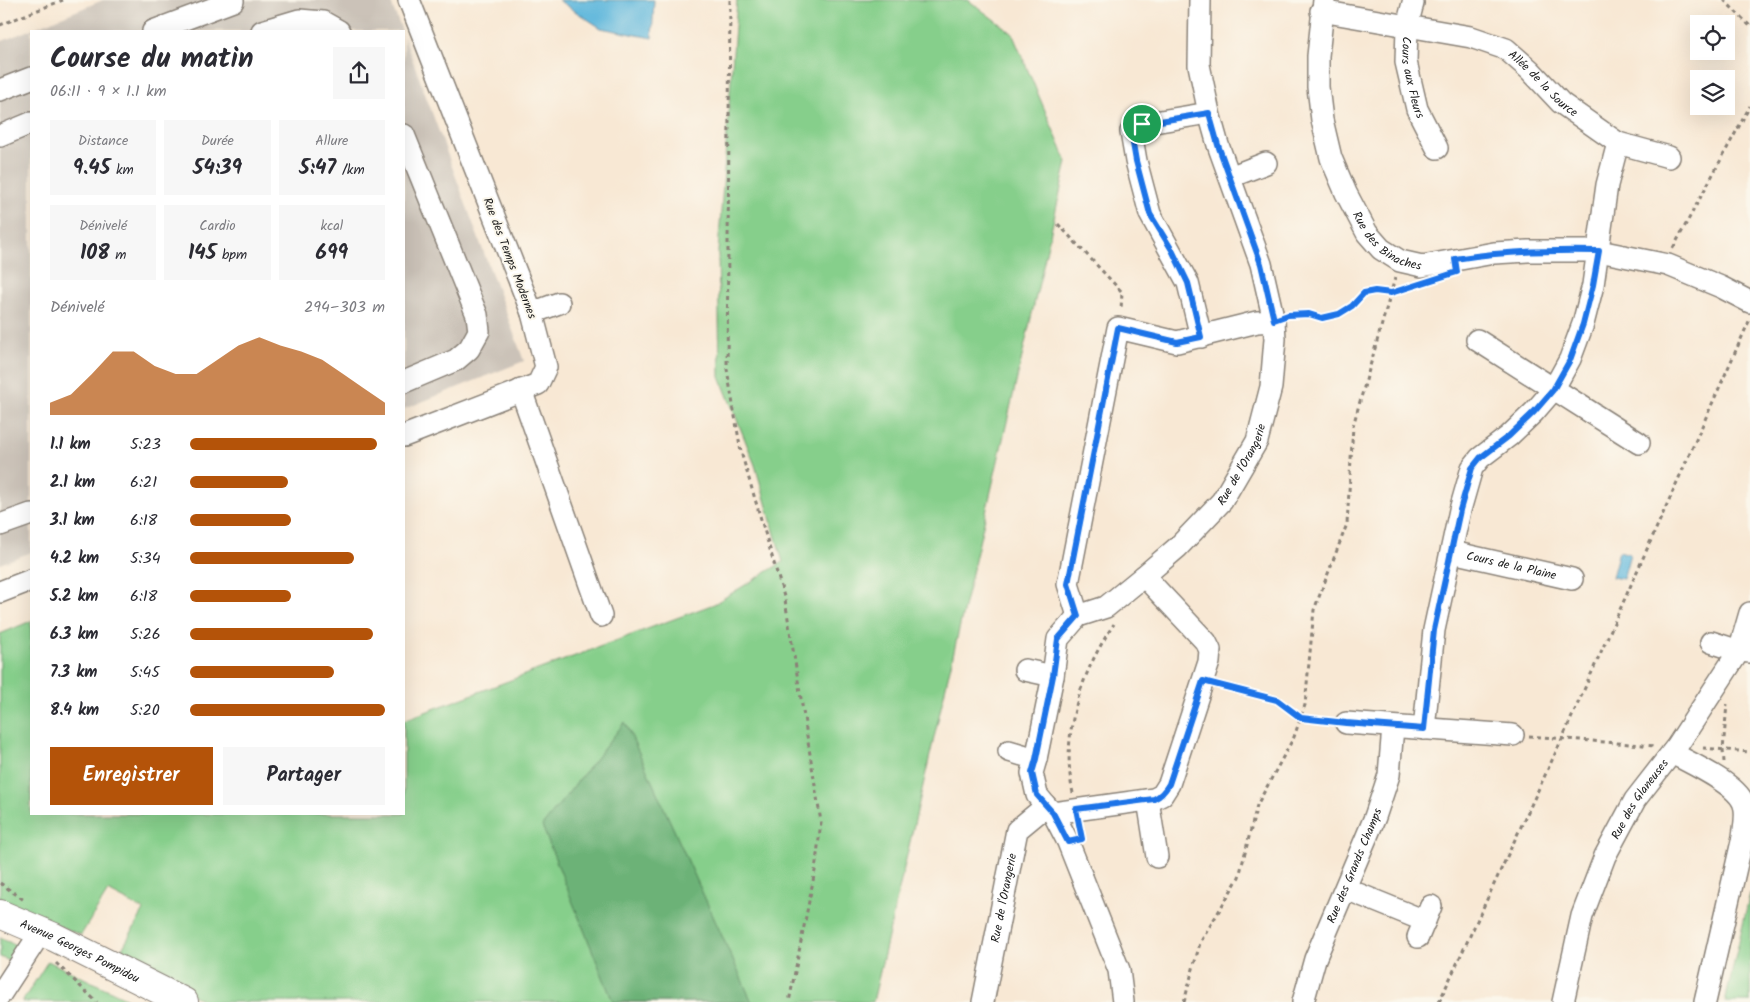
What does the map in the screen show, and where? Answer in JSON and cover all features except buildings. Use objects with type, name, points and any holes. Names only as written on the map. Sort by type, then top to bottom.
[{"type":"main road","name":"Avenue Georges Pompidou","points":[[0,914],[184,1002]]},
{"type":"street","name":"Rue des Temps Modernes","points":[[405,436],[538,384],[546,367],[532,313],[409,0]]},
{"type":"street","name":"Rue de l'Orangerie","points":[[1078,616],[1106,607],[1178,547],[1222,501],[1257,440],[1271,387],[1275,339],[1274,320],[1261,264],[1209,113],[1199,66],[1200,0]]},
{"type":"street","points":[[156,30],[232,1]]},
{"type":"street","name":"Cours aux Fleurs","points":[[1413,3],[1407,26],[1406,62],[1417,109],[1437,148]]},
{"type":"street","name":"Allée de la Source","points":[[1323,5],[1407,26],[1471,37],[1506,50],[1530,70],[1562,103],[1618,143],[1668,157]]},
{"type":"street","name":"Rue des Binaches","points":[[1323,5],[1318,47],[1318,87],[1322,120],[1331,158],[1346,193],[1367,233],[1381,249],[1400,260],[1422,266],[1494,253],[1599,251],[1668,265],[1721,287],[1750,302]]},
{"type":"street","points":[[265,30],[299,20],[323,22],[337,30]]},
{"type":"street","points":[[0,90],[30,78]]},
{"type":"street","points":[[1201,337],[1188,283],[1172,250],[1150,214],[1136,161],[1131,132],[1142,124],[1209,113]]},
{"type":"street","points":[[0,136],[30,124]]},
{"type":"street","points":[[405,138],[477,315],[479,331],[470,349],[456,360],[405,382]]},
{"type":"street","points":[[1424,729],[1434,630],[1460,510],[1472,468],[1480,458],[1509,436],[1534,412],[1553,390],[1570,360],[1583,324],[1593,285],[1607,185],[1618,143]]},
{"type":"street","points":[[1230,177],[1266,163]]},
{"type":"street","points":[[532,313],[559,303]]},
{"type":"street","points":[[1123,1002],[1119,970],[1068,842],[1049,810],[1037,795],[1032,773],[1053,676],[1058,639],[1078,616],[1068,584],[1120,319],[1177,342],[1257,322],[1274,320]]},
{"type":"street","points":[[1477,340],[1639,444]]},
{"type":"street","points":[[521,390],[601,616]]},
{"type":"street","points":[[0,525],[30,514]]},
{"type":"street","name":"Cours de la Plaine","points":[[1452,552],[1572,579]]},
{"type":"street","name":"Rue de l'Orangerie","points":[[982,1002],[1017,830],[1049,810],[1076,809],[1157,798],[1169,784],[1211,654],[1206,642],[1144,576]]},
{"type":"street","points":[[0,592],[30,580]]},
{"type":"street","name":"Rue des Glaneuses","points":[[1563,1002],[1582,916],[1605,856],[1635,800],[1674,750],[1744,652],[1750,613]]},
{"type":"street","points":[[1711,642],[1744,652]]},
{"type":"street","points":[[1025,670],[1053,676]]},
{"type":"street","points":[[1346,723],[1513,735]]},
{"type":"street","name":"Rue des Grands Champs","points":[[1303,1002],[1315,959],[1376,817],[1389,775],[1393,727]]},
{"type":"street","points":[[1674,750],[1730,786],[1743,802],[1745,818],[1743,837],[1704,1002]]},
{"type":"street","points":[[1009,751],[1036,759]]},
{"type":"street","points":[[1148,800],[1157,857]]},
{"type":"street","points":[[1346,889],[1425,921]]},
{"type":"street","points":[[0,995],[41,932]]},
{"type":"path","points":[[0,25],[63,0]]},
{"type":"path","points":[[730,0],[727,369],[741,452],[785,600],[821,822],[815,871],[789,1002]]},
{"type":"path","points":[[1724,0],[1750,26]]},
{"type":"path","points":[[1668,265],[1670,252],[1750,106]]},
{"type":"path","points":[[1058,224],[1122,292],[1120,319]]},
{"type":"path","points":[[1184,1002],[1200,943],[1240,878],[1257,805],[1294,737],[1305,705],[1314,610],[1346,524],[1353,426],[1400,260]]},
{"type":"path","points":[[1274,320],[1288,315],[1309,314],[1322,318],[1339,314],[1352,306],[1364,293],[1375,291],[1391,293],[1419,284]]},
{"type":"path","points":[[1439,1002],[1562,739],[1750,318]]},
{"type":"path","points":[[1076,809],[1071,785],[1069,748],[1073,717],[1081,688],[1088,672],[1118,618]]},
{"type":"path","points":[[1203,681],[1277,700],[1301,718],[1346,723]]},
{"type":"path","points":[[1714,776],[1724,765],[1722,750],[1727,702]]},
{"type":"path","points":[[1513,735],[1640,745],[1674,750],[1750,752]]},
{"type":"path","points":[[53,960],[98,1002]]},
{"type":"shaded area","points":[[103,0],[390,0],[402,30],[30,30],[30,552],[0,564],[0,42]]},
{"type":"shaded area","points":[[405,40],[524,361],[405,409]]},
{"type":"green space","points":[[737,0],[968,0],[1012,33],[1067,162],[873,1002],[207,1002],[117,958],[144,910],[108,891],[81,935],[0,902],[0,634],[30,621],[30,815],[405,815],[405,720],[714,604],[783,562],[755,465],[720,377],[718,251]]},
{"type":"green space","points":[[625,722],[752,1002],[613,1002],[542,826]]},
{"type":"green space","points":[[1750,893],[1750,1002],[1725,1002]]},
{"type":"green space","points":[[0,938],[18,946],[10,961],[0,957]]},
{"type":"green space","points":[[48,961],[134,1002],[22,1002]]},
{"type":"water","points":[[558,0],[654,0],[652,38],[601,28]]},
{"type":"water","points":[[1619,551],[1630,554],[1623,579],[1612,577]]},
{"type":"route","points":[[1209,113],[1218,145],[1261,264],[1274,320],[1288,315],[1309,314],[1322,318],[1339,314],[1352,306],[1364,293],[1375,291],[1391,293],[1457,272],[1455,259],[1494,253],[1528,251],[1599,251],[1583,324],[1570,360],[1553,390],[1534,412],[1509,436],[1480,458],[1472,468],[1460,510],[1434,630],[1424,729],[1301,718],[1277,700],[1203,681],[1166,790],[1154,799],[1076,809],[1082,839],[1068,842],[1053,813],[1037,795],[1032,773],[1053,676],[1058,639],[1078,616],[1068,584],[1118,328],[1177,342],[1201,337],[1188,283],[1172,250],[1150,214],[1136,161],[1131,132],[1142,124],[1209,113]]}]
